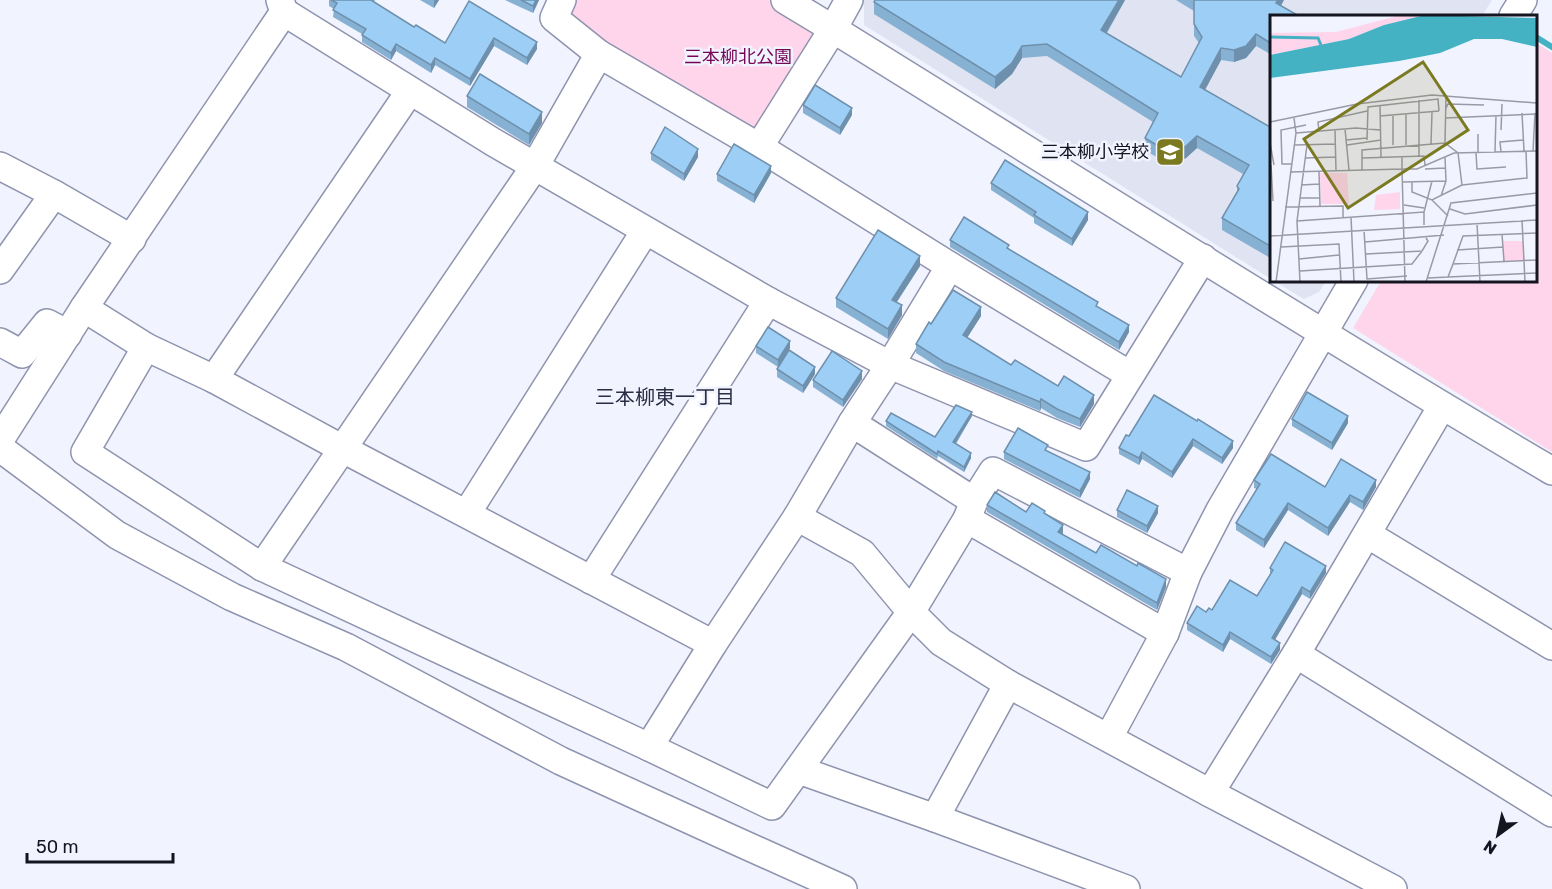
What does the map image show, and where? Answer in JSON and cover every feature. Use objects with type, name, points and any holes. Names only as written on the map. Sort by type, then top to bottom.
[{"type":"street","points":[[562,0],[554,18],[599,54],[759,147],[1130,375]]},
{"type":"street","points":[[785,0],[1322,334],[1552,471]]},
{"type":"street","points":[[759,147],[849,0]]},
{"type":"street","points":[[1514,15],[1523,0]]},
{"type":"street","points":[[0,440],[282,6],[410,92],[768,301],[891,364],[1086,447],[1203,258]]},
{"type":"street","points":[[262,567],[535,166],[599,54]]},
{"type":"street","points":[[214,379],[410,92]]},
{"type":"street","points":[[0,166],[132,239]]},
{"type":"street","points":[[0,270],[54,194]]},
{"type":"street","points":[[467,513],[645,231]]},
{"type":"street","points":[[649,747],[713,644],[797,517],[852,423],[891,364],[950,266]]},
{"type":"street","points":[[1109,737],[1165,633],[1188,572],[1220,510],[1353,282]]},
{"type":"street","points":[[591,580],[768,301]]},
{"type":"street","points":[[84,308],[146,347],[214,379],[713,644]]},
{"type":"street","points":[[0,342],[22,354],[47,323],[68,334]]},
{"type":"street","points":[[146,347],[85,452],[262,567],[772,806],[911,612],[993,471],[1188,572]]},
{"type":"street","points":[[1210,793],[1296,654],[1442,406]]},
{"type":"street","points":[[852,423],[970,510],[1165,633]]},
{"type":"street","points":[[0,448],[117,535],[222,591],[346,647],[561,761],[843,889]]},
{"type":"street","points":[[797,517],[862,553],[911,612],[941,642],[1008,684],[1210,793],[1362,882],[1393,889]]},
{"type":"street","points":[[1367,534],[1552,646]]},
{"type":"street","points":[[1296,654],[1552,813]]},
{"type":"street","points":[[935,818],[1008,684]]},
{"type":"street","points":[[799,770],[1126,889]]},
{"type":"shaded area","name":"三本柳小学校","points":[[864,0],[1492,0],[1483,15],[1270,15],[1270,278],[864,25]]},
{"type":"shaded area","points":[[1276,282],[1325,282],[1319,292],[1304,299]]},
{"type":"green space","name":"三本柳北公園","points":[[572,0],[769,0],[819,31],[756,131],[604,44],[567,13]]},
{"type":"green space","points":[[1537,44],[1552,53],[1552,452],[1353,328],[1380,282],[1537,282]]},
{"type":"building","points":[[331,0],[371,0],[445,43],[469,1],[537,42],[527,58],[494,38],[470,79],[435,58],[431,65],[396,44],[391,53],[362,35],[366,29],[333,10],[337,3]]},
{"type":"building","points":[[521,0],[536,0],[533,6]]},
{"type":"building","points":[[875,0],[1119,0],[1101,30],[1181,77],[1202,37],[1194,24],[1194,0],[1278,0],[1276,3],[1297,15],[1270,15],[1270,43],[1256,34],[1246,46],[1234,50],[1221,48],[1200,87],[1270,127],[1270,246],[1222,218],[1239,189],[1237,186],[1249,165],[1197,136],[1186,146],[1174,152],[1163,149],[1145,138],[1158,113],[1047,44],[1022,46],[1012,63],[995,77],[874,2]]},
{"type":"building","points":[[480,74],[542,112],[529,134],[467,96]]},
{"type":"building","points":[[815,85],[852,108],[840,128],[803,105]]},
{"type":"building","points":[[665,127],[698,149],[684,174],[651,153]]},
{"type":"building","points":[[734,144],[771,166],[754,195],[717,174]]},
{"type":"building","points":[[1005,160],[1088,212],[1072,239],[1034,215],[1036,212],[991,183]]},
{"type":"building","points":[[964,217],[1009,245],[1007,248],[1098,302],[1096,306],[1129,325],[1119,342],[950,240]]},
{"type":"building","points":[[878,230],[920,256],[892,300],[902,305],[888,329],[836,298]]},
{"type":"building","points":[[953,290],[981,307],[963,335],[1011,365],[1015,360],[1058,386],[1064,376],[1094,395],[1080,419],[1041,399],[1040,402],[944,362],[916,344]]},
{"type":"building","points":[[768,327],[790,341],[778,360],[756,346]]},
{"type":"building","points":[[789,350],[815,367],[803,386],[777,369]]},
{"type":"building","points":[[832,351],[862,371],[843,400],[813,380]]},
{"type":"building","points":[[1307,392],[1348,416],[1332,443],[1292,419]]},
{"type":"building","points":[[1154,395],[1233,441],[1222,458],[1193,439],[1172,472],[1142,452],[1139,458],[1119,448]]},
{"type":"building","points":[[956,405],[972,412],[953,442],[971,453],[964,467],[938,451],[937,454],[886,421],[891,413],[935,437]]},
{"type":"building","points":[[1018,428],[1048,445],[1045,450],[1090,472],[1080,491],[1004,452]]},
{"type":"building","points":[[1271,454],[1325,487],[1341,459],[1376,480],[1363,502],[1350,495],[1328,528],[1288,503],[1264,540],[1236,523],[1260,484],[1254,480]]},
{"type":"building","points":[[1127,490],[1158,506],[1147,526],[1117,510]]},
{"type":"building","points":[[995,492],[1026,512],[1032,503],[1063,525],[1058,532],[1096,553],[1101,545],[1137,566],[1138,563],[1166,579],[1157,603],[987,505]]},
{"type":"building","points":[[1285,542],[1326,566],[1310,592],[1302,587],[1272,638],[1280,643],[1271,657],[1230,632],[1223,645],[1187,623],[1197,606],[1206,612],[1209,608],[1212,610],[1230,580],[1257,596],[1273,570],[1270,568]]},
{"type":"waterway","points":[[1537,38],[1552,47]]},
{"type":"place","name":"三本柳小学校","points":[[1170,152]]},
{"type":"district","name":"三本柳東一丁目","points":[[665,397]]}]
